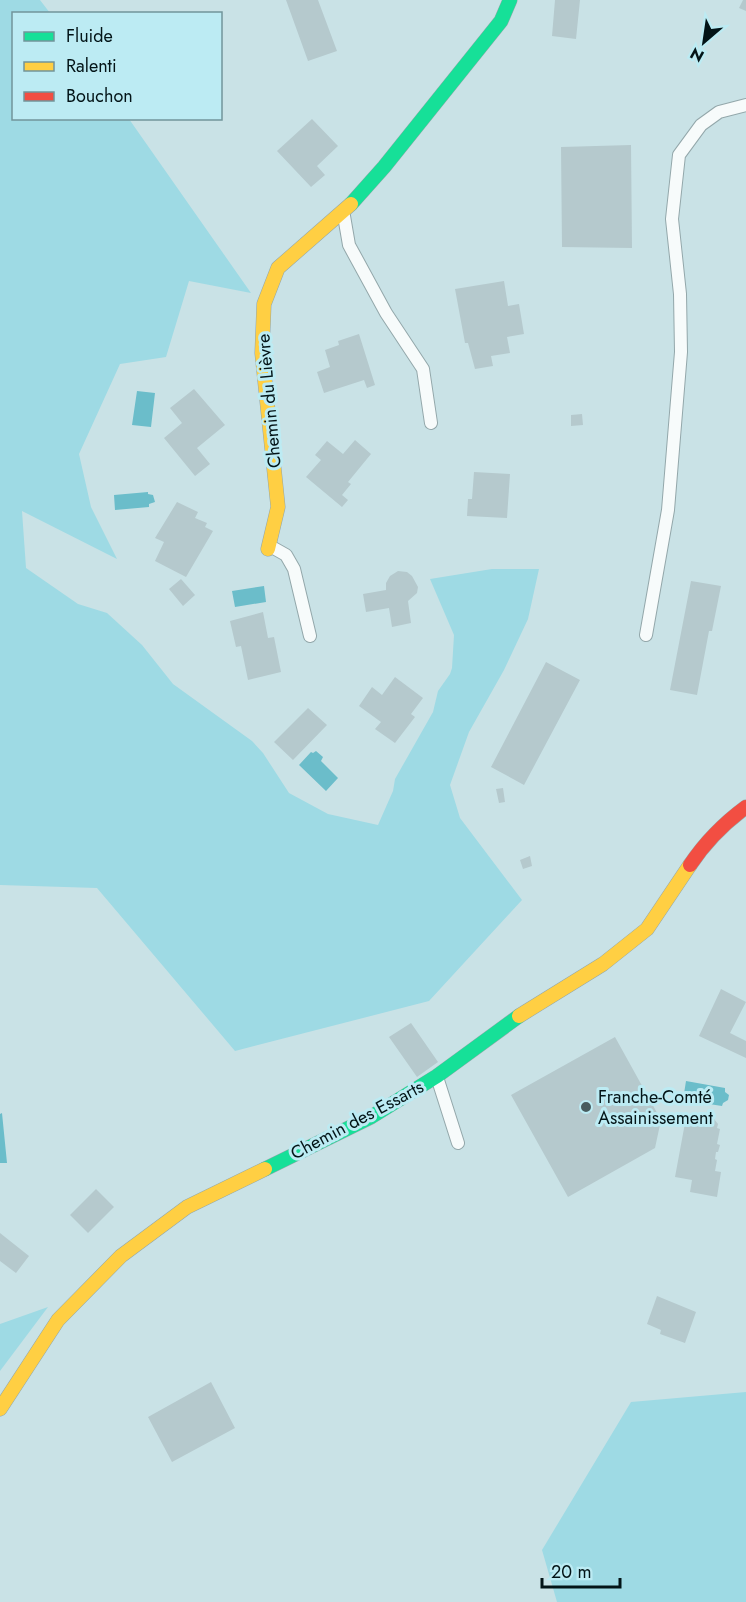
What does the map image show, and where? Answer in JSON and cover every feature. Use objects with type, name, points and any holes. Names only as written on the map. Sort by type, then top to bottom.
[{"type":"street","name":"Chemin du Lièvre","points":[[268,547],[278,507],[262,353],[264,304],[278,268],[343,212],[384,167],[501,21],[510,0]]},
{"type":"street","name":"Chemin des Essarts","points":[[0,1409],[58,1320],[121,1256],[187,1207],[371,1117],[437,1076],[533,1006],[603,964],[647,929],[704,843],[725,822],[746,807]]},
{"type":"lane","points":[[646,635],[668,510],[681,352],[680,294],[672,219],[679,155],[701,125],[719,112],[746,105]]},
{"type":"lane","points":[[343,212],[349,244],[386,314],[423,369],[430,423]]},
{"type":"lane","points":[[268,547],[286,555],[294,569],[310,636]]},
{"type":"lane","points":[[437,1076],[458,1143]]},
{"type":"shaded area","points":[[0,0],[40,0],[49,12],[12,12],[12,120],[130,120],[251,293],[189,281],[166,357],[120,364],[79,454],[91,507],[117,559],[22,511],[26,568],[78,604],[107,613],[142,645],[173,684],[252,741],[263,753],[289,793],[328,814],[378,825],[393,791],[395,779],[433,712],[438,691],[452,668],[454,635],[430,579],[492,569],[539,569],[528,619],[504,670],[469,732],[450,785],[460,818],[522,900],[429,1001],[235,1051],[97,888],[0,885]]},
{"type":"shaded area","points":[[137,391],[155,393],[151,427],[132,425]]},
{"type":"shaded area","points":[[148,492],[153,495],[155,502],[149,504],[149,507],[115,510],[114,495]]},
{"type":"shaded area","points":[[264,586],[266,602],[235,607],[232,591]]},
{"type":"shaded area","points":[[316,751],[323,757],[321,761],[338,778],[326,791],[299,765],[311,752]]},
{"type":"shaded area","points":[[686,1081],[725,1088],[725,1092],[729,1095],[728,1100],[722,1106],[683,1100]]},
{"type":"shaded area","points":[[2,1113],[7,1163],[0,1163],[0,1114]]},
{"type":"shaded area","points":[[48,1307],[0,1371],[0,1324]]},
{"type":"shaded area","points":[[746,1392],[746,1602],[557,1602],[542,1550],[631,1402]]},
{"type":"building","points":[[286,0],[318,0],[337,51],[308,61]]},
{"type":"building","points":[[555,0],[580,0],[576,39],[552,36]]},
{"type":"building","points":[[743,0],[746,0],[746,11],[739,8]]},
{"type":"building","points":[[312,119],[338,146],[317,166],[325,175],[311,187],[277,151]]},
{"type":"building","points":[[631,145],[632,248],[562,247],[561,147]]},
{"type":"building","points":[[504,281],[508,306],[519,304],[524,334],[507,337],[510,353],[491,356],[493,366],[475,369],[468,343],[465,343],[455,289]]},
{"type":"building","points":[[359,334],[375,385],[367,388],[364,380],[324,393],[317,372],[330,367],[325,350],[339,345],[338,341]]},
{"type":"building","points":[[194,389],[225,425],[197,448],[210,464],[195,476],[164,438],[182,423],[170,408]]},
{"type":"building","points":[[582,414],[583,425],[571,426],[571,415]]},
{"type":"building","points":[[355,440],[371,454],[348,482],[351,484],[342,495],[348,500],[342,507],[306,477],[321,460],[315,455],[327,441],[343,454]]},
{"type":"building","points":[[474,472],[510,474],[507,518],[467,516],[468,499],[472,499]]},
{"type":"building","points":[[177,502],[198,512],[195,518],[207,523],[205,527],[213,531],[186,577],[155,561],[164,542],[155,538]]},
{"type":"building","points":[[398,571],[407,572],[412,576],[418,587],[417,593],[408,601],[411,623],[392,627],[389,608],[366,612],[363,594],[386,590],[386,583],[390,576]]},
{"type":"building","points":[[181,579],[195,595],[183,606],[169,589]]},
{"type":"building","points":[[691,581],[721,586],[712,631],[709,631],[697,695],[670,690]]},
{"type":"building","points":[[263,612],[268,638],[274,637],[281,672],[248,680],[241,646],[236,647],[230,621]]},
{"type":"building","points":[[546,662],[580,680],[524,785],[491,767]]},
{"type":"building","points":[[395,677],[423,698],[411,714],[415,717],[395,743],[375,729],[381,722],[359,706],[372,687],[382,695]]},
{"type":"building","points":[[308,708],[327,725],[293,760],[274,742]]},
{"type":"building","points":[[503,788],[505,802],[499,803],[496,789]]},
{"type":"building","points":[[530,856],[532,866],[523,869],[520,860]]},
{"type":"building","points":[[721,989],[746,1002],[730,1033],[746,1041],[746,1058],[699,1036]]},
{"type":"building","points":[[411,1023],[438,1062],[417,1077],[389,1037]]},
{"type":"building","name":"Franche-Comté Assainissement","points":[[615,1037],[661,1120],[655,1148],[568,1197],[511,1095]]},
{"type":"building","points":[[707,1118],[714,1119],[718,1124],[717,1128],[720,1129],[717,1144],[720,1145],[715,1159],[717,1160],[715,1171],[721,1172],[717,1197],[690,1192],[692,1180],[675,1177],[685,1123],[701,1125]]},
{"type":"building","points":[[96,1189],[114,1207],[88,1233],[70,1215]]},
{"type":"building","points":[[0,1233],[29,1256],[16,1273],[0,1261]]},
{"type":"building","points":[[657,1296],[696,1312],[685,1343],[660,1334],[661,1330],[647,1324]]},
{"type":"building","points":[[211,1382],[235,1428],[172,1462],[148,1417]]},
{"type":"traffic: fast","points":[[351,204],[384,167],[501,21],[510,0]]},
{"type":"traffic: fast","points":[[265,1169],[371,1117],[437,1076],[519,1016]]},
{"type":"traffic: slow","points":[[268,549],[278,507],[262,353],[264,304],[278,268],[351,204]]},
{"type":"traffic: slow","points":[[519,1016],[603,964],[647,929],[690,865]]},
{"type":"traffic: slow","points":[[0,1409],[58,1320],[121,1256],[187,1207],[265,1169]]},
{"type":"traffic: jam","points":[[690,865],[715,833],[746,807]]},
{"type":"place","name":"Franche-Comté Assainissement","points":[[586,1107]]}]
